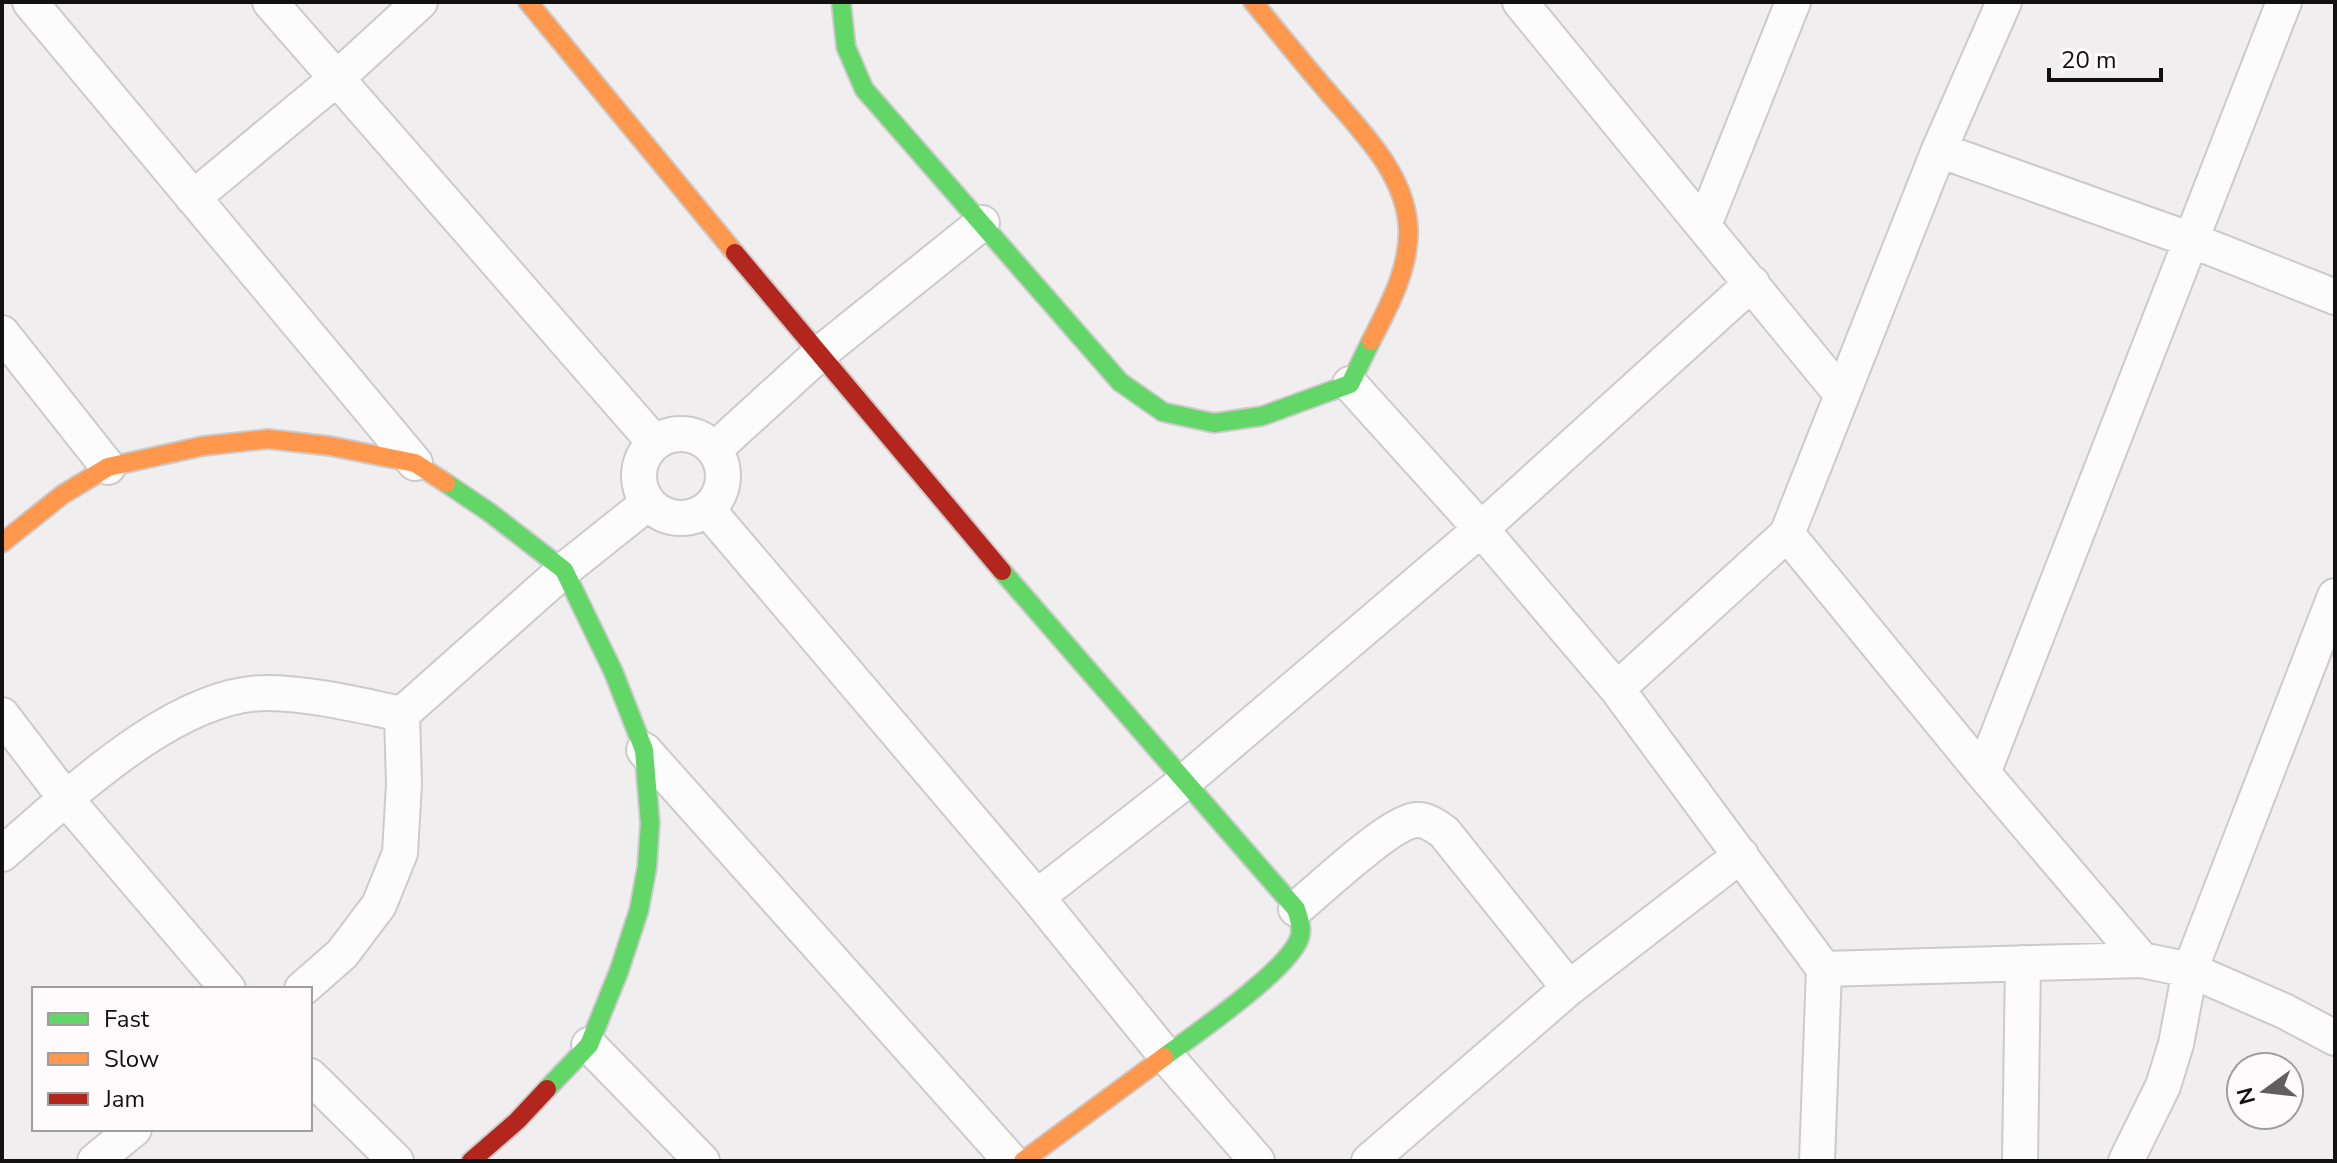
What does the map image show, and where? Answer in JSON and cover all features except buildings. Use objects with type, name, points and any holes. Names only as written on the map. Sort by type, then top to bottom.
[{"type":"street","points":[[30,2],[415,463],[489,512],[564,570],[613,671],[644,750],[650,823],[647,867],[639,910],[619,971],[589,1045],[517,1121],[471,1161]]},
{"type":"street","points":[[270,2],[655,443]]},
{"type":"street","points":[[193,198],[336,79],[420,2]]},
{"type":"street","points":[[528,2],[818,355],[1183,783],[1296,909],[1300,938],[1285,963],[1166,1056],[1023,1161]]},
{"type":"street","points":[[841,2],[840,23],[851,66],[864,89],[1120,382],[1163,412],[1214,423],[1262,416],[1350,384],[1400,276],[1407,247],[1408,215],[1398,187],[1379,154],[1253,2]]},
{"type":"street","points":[[1520,2],[1842,395]]},
{"type":"street","points":[[1704,225],[1793,2]]},
{"type":"street","points":[[1617,689],[1787,534],[1939,150],[2004,2]]},
{"type":"street","points":[[1983,773],[2284,2]]},
{"type":"street","points":[[1939,150],[2191,240],[2335,297]]},
{"type":"street","points":[[714,450],[818,355],[982,223]]},
{"type":"street","points":[[1037,897],[1183,783],[1481,529],[1752,283]]},
{"type":"street","points":[[2,333],[108,467]]},
{"type":"street","points":[[1350,384],[1481,529],[1617,689],[1824,969],[1817,1161]]},
{"type":"street","points":[[686,434],[702,439],[714,450],[722,465],[723,481],[719,497],[708,510],[693,517],[677,519],[661,514],[648,503],[641,488],[639,472],[644,456],[655,443],[670,435],[686,434]]},
{"type":"street","points":[[2,543],[62,495],[108,467],[203,446],[268,439],[330,446],[415,463]]},
{"type":"street","points":[[402,714],[564,570],[648,503]]},
{"type":"street","points":[[708,510],[1257,1161]]},
{"type":"street","points":[[1787,534],[1983,773],[2142,960]]},
{"type":"street","points":[[2126,1161],[2163,1086],[2176,1044],[2190,970],[2335,596]]},
{"type":"street","points":[[2,854],[133,747],[183,715],[222,700],[266,693],[320,697],[402,714]]},
{"type":"street","points":[[304,987],[342,954],[379,905],[400,853],[404,784],[402,714]]},
{"type":"street","points":[[2,715],[66,799],[226,987]]},
{"type":"street","points":[[644,750],[1011,1161]]},
{"type":"street","points":[[1296,909],[1389,832],[1417,820],[1431,823],[1444,832],[1569,988]]},
{"type":"street","points":[[1369,1161],[1569,988],[1741,855]]},
{"type":"street","points":[[1824,969],[2142,960],[2190,970],[2284,1011],[2335,1038]]},
{"type":"street","points":[[2020,1161],[2023,963]]},
{"type":"street","points":[[589,1045],[702,1161]]},
{"type":"street","points":[[312,1078],[396,1161]]},
{"type":"street","points":[[95,1161],[132,1131]]},
{"type":"traffic: fast","points":[[841,2],[846,47],[864,89],[1120,382],[1163,412],[1214,423],[1262,416],[1350,384],[1371,341]]},
{"type":"traffic: fast","points":[[446,483],[564,570],[613,671],[644,750],[650,823],[647,867],[639,910],[619,971],[589,1045],[547,1089]]},
{"type":"traffic: fast","points":[[1002,571],[1296,909],[1301,932],[1291,952],[1239,1001],[1164,1057]]},
{"type":"traffic: slow","points":[[528,2],[735,253]]},
{"type":"traffic: slow","points":[[1253,2],[1378,153],[1405,206],[1408,225],[1406,256],[1391,300],[1371,341]]},
{"type":"traffic: slow","points":[[2,543],[62,495],[108,467],[203,446],[268,439],[330,446],[415,463],[446,483]]},
{"type":"traffic: slow","points":[[1023,1161],[1164,1057]]},
{"type":"traffic: jam","points":[[735,253],[1002,571]]},
{"type":"traffic: jam","points":[[471,1161],[517,1121],[547,1089]]}]
